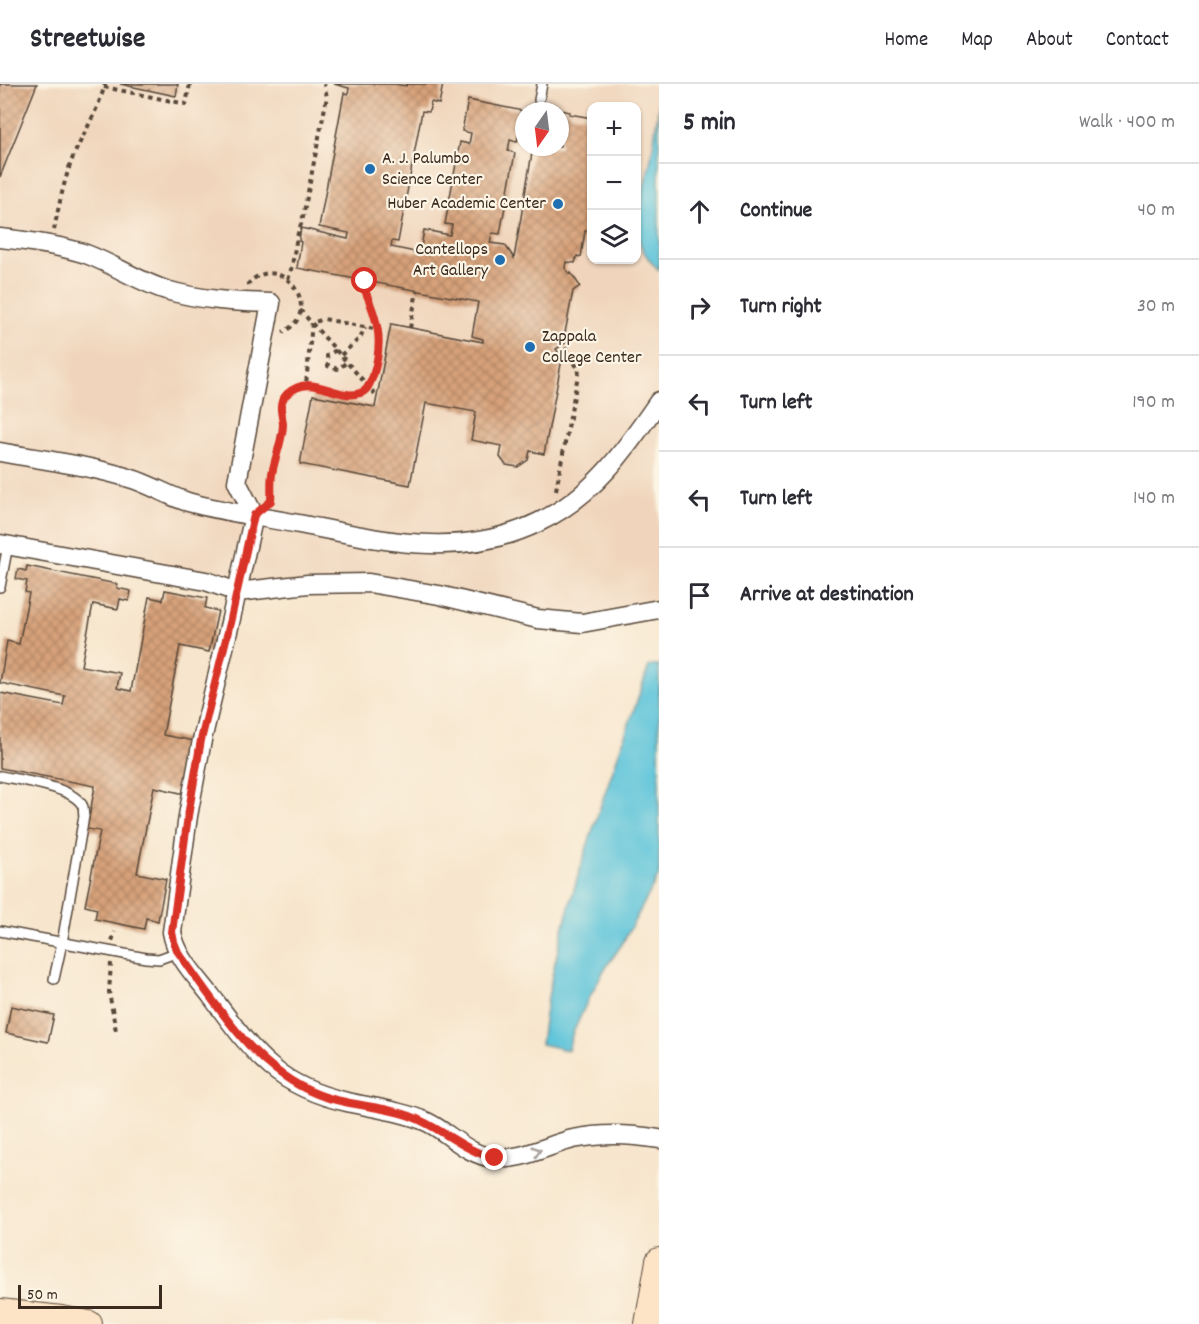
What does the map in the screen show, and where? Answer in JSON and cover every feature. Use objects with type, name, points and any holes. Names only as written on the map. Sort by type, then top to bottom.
[{"type":"street","points":[[0,238],[53,235],[85,254],[143,282],[184,295],[217,301],[271,303],[237,482],[254,515],[201,740],[172,932],[178,952],[251,1049],[272,1069],[292,1082],[318,1094],[407,1115],[428,1123],[480,1155],[495,1158],[517,1157],[572,1140],[606,1134],[659,1140]]},
{"type":"street","points":[[0,452],[130,478],[187,501],[254,515],[380,540],[419,545],[451,545],[484,541],[523,530],[551,516],[585,492],[616,461],[659,401]]},
{"type":"street","points":[[4,544],[206,581],[237,592],[308,584],[369,583],[439,595],[538,619],[582,623],[659,609]]},
{"type":"street","points":[[648,1324],[659,1261]]},
{"type":"street","points":[[11,1318],[89,1324]]},
{"type":"lane","points":[[538,100],[542,84]]},
{"type":"lane","points":[[0,587],[4,544]]},
{"type":"lane","points":[[0,776],[53,788],[77,799],[83,806],[84,816],[54,980]]},
{"type":"lane","points":[[0,931],[159,959],[178,952]]},
{"type":"path","points":[[53,235],[65,180],[97,110],[104,86],[186,104],[190,84]]},
{"type":"path","points":[[288,280],[327,97],[324,84]]},
{"type":"path","points":[[243,288],[259,275],[278,275],[288,280],[296,289],[300,296],[300,309],[292,326],[279,334]]},
{"type":"path","points":[[254,515],[271,501],[272,472],[283,425],[280,408],[282,400],[288,393],[306,384],[354,394],[363,393],[369,387],[380,347],[379,330],[364,288],[365,281]]},
{"type":"path","points":[[410,328],[417,291]]},
{"type":"path","points":[[300,309],[377,396]]},
{"type":"path","points":[[312,323],[324,319],[379,330]]},
{"type":"path","points":[[306,384],[312,323]]},
{"type":"path","points":[[341,356],[360,338],[365,327]]},
{"type":"path","points":[[551,516],[579,370],[563,345]]},
{"type":"path","points":[[336,350],[327,356],[327,366],[338,369],[347,362]]},
{"type":"path","points":[[114,932],[109,992],[116,1030]]},
{"type":"shaded area","points":[[0,84],[659,84],[659,609],[582,623],[369,583],[237,592],[0,544]]},
{"type":"water","points":[[659,104],[659,270],[648,258],[641,245],[641,198],[651,156]]},
{"type":"water","points":[[649,666],[659,666],[659,875],[586,1004],[568,1050],[541,1044],[558,948],[571,900],[585,852]]},
{"type":"building","points":[[0,84],[37,84],[0,177]]},
{"type":"building","points":[[120,84],[178,84],[176,96]]},
{"type":"building","points":[[334,84],[406,86],[407,84],[443,84],[439,104],[431,102],[429,112],[422,111],[398,242],[392,241],[391,247],[420,253],[424,230],[450,235],[452,225],[445,224],[460,142],[469,144],[471,133],[462,131],[468,100],[515,109],[515,141],[510,140],[508,151],[515,153],[500,234],[492,233],[490,243],[505,245],[514,258],[531,156],[569,156],[569,114],[587,117],[587,231],[585,231],[581,257],[577,256],[575,263],[566,262],[565,268],[580,286],[573,291],[565,333],[570,340],[556,349],[562,359],[544,454],[530,451],[528,460],[518,467],[506,465],[500,457],[502,446],[471,440],[476,412],[426,403],[410,485],[300,464],[313,395],[375,407],[391,324],[483,342],[483,339],[472,336],[478,302],[297,268],[301,228],[348,239],[349,233],[319,227],[344,93],[348,94],[349,88]]},
{"type":"building","points":[[27,566],[117,584],[117,588],[131,591],[129,601],[120,599],[118,609],[93,604],[81,666],[120,673],[117,688],[131,691],[149,597],[163,600],[165,590],[207,598],[205,608],[218,611],[209,652],[180,646],[163,735],[195,741],[185,794],[154,787],[137,873],[166,879],[158,921],[146,918],[144,929],[95,919],[97,909],[85,906],[100,831],[87,829],[95,786],[0,768],[0,693],[63,705],[65,696],[0,683],[7,641],[19,644],[29,593],[25,592],[27,581],[16,579],[18,569],[26,571]]},
{"type":"building","points":[[11,1006],[54,1015],[48,1042],[6,1033]]},
{"type":"place","name":"A. J. Palumbo Science Center","points":[[370,169]]},
{"type":"place","name":"Huber Academic Center","points":[[558,204]]},
{"type":"place","name":"Cantellops Art Gallery","points":[[500,260]]},
{"type":"place","name":"Zappala College Center","points":[[530,347]]},
{"type":"route","points":[[365,281],[364,288],[379,330],[380,347],[369,387],[363,393],[354,394],[306,384],[288,393],[282,400],[280,408],[283,425],[272,472],[271,501],[254,515],[201,740],[172,932],[178,952],[251,1049],[272,1069],[292,1082],[318,1094],[407,1115],[428,1123],[462,1146],[480,1155],[495,1158]]}]
